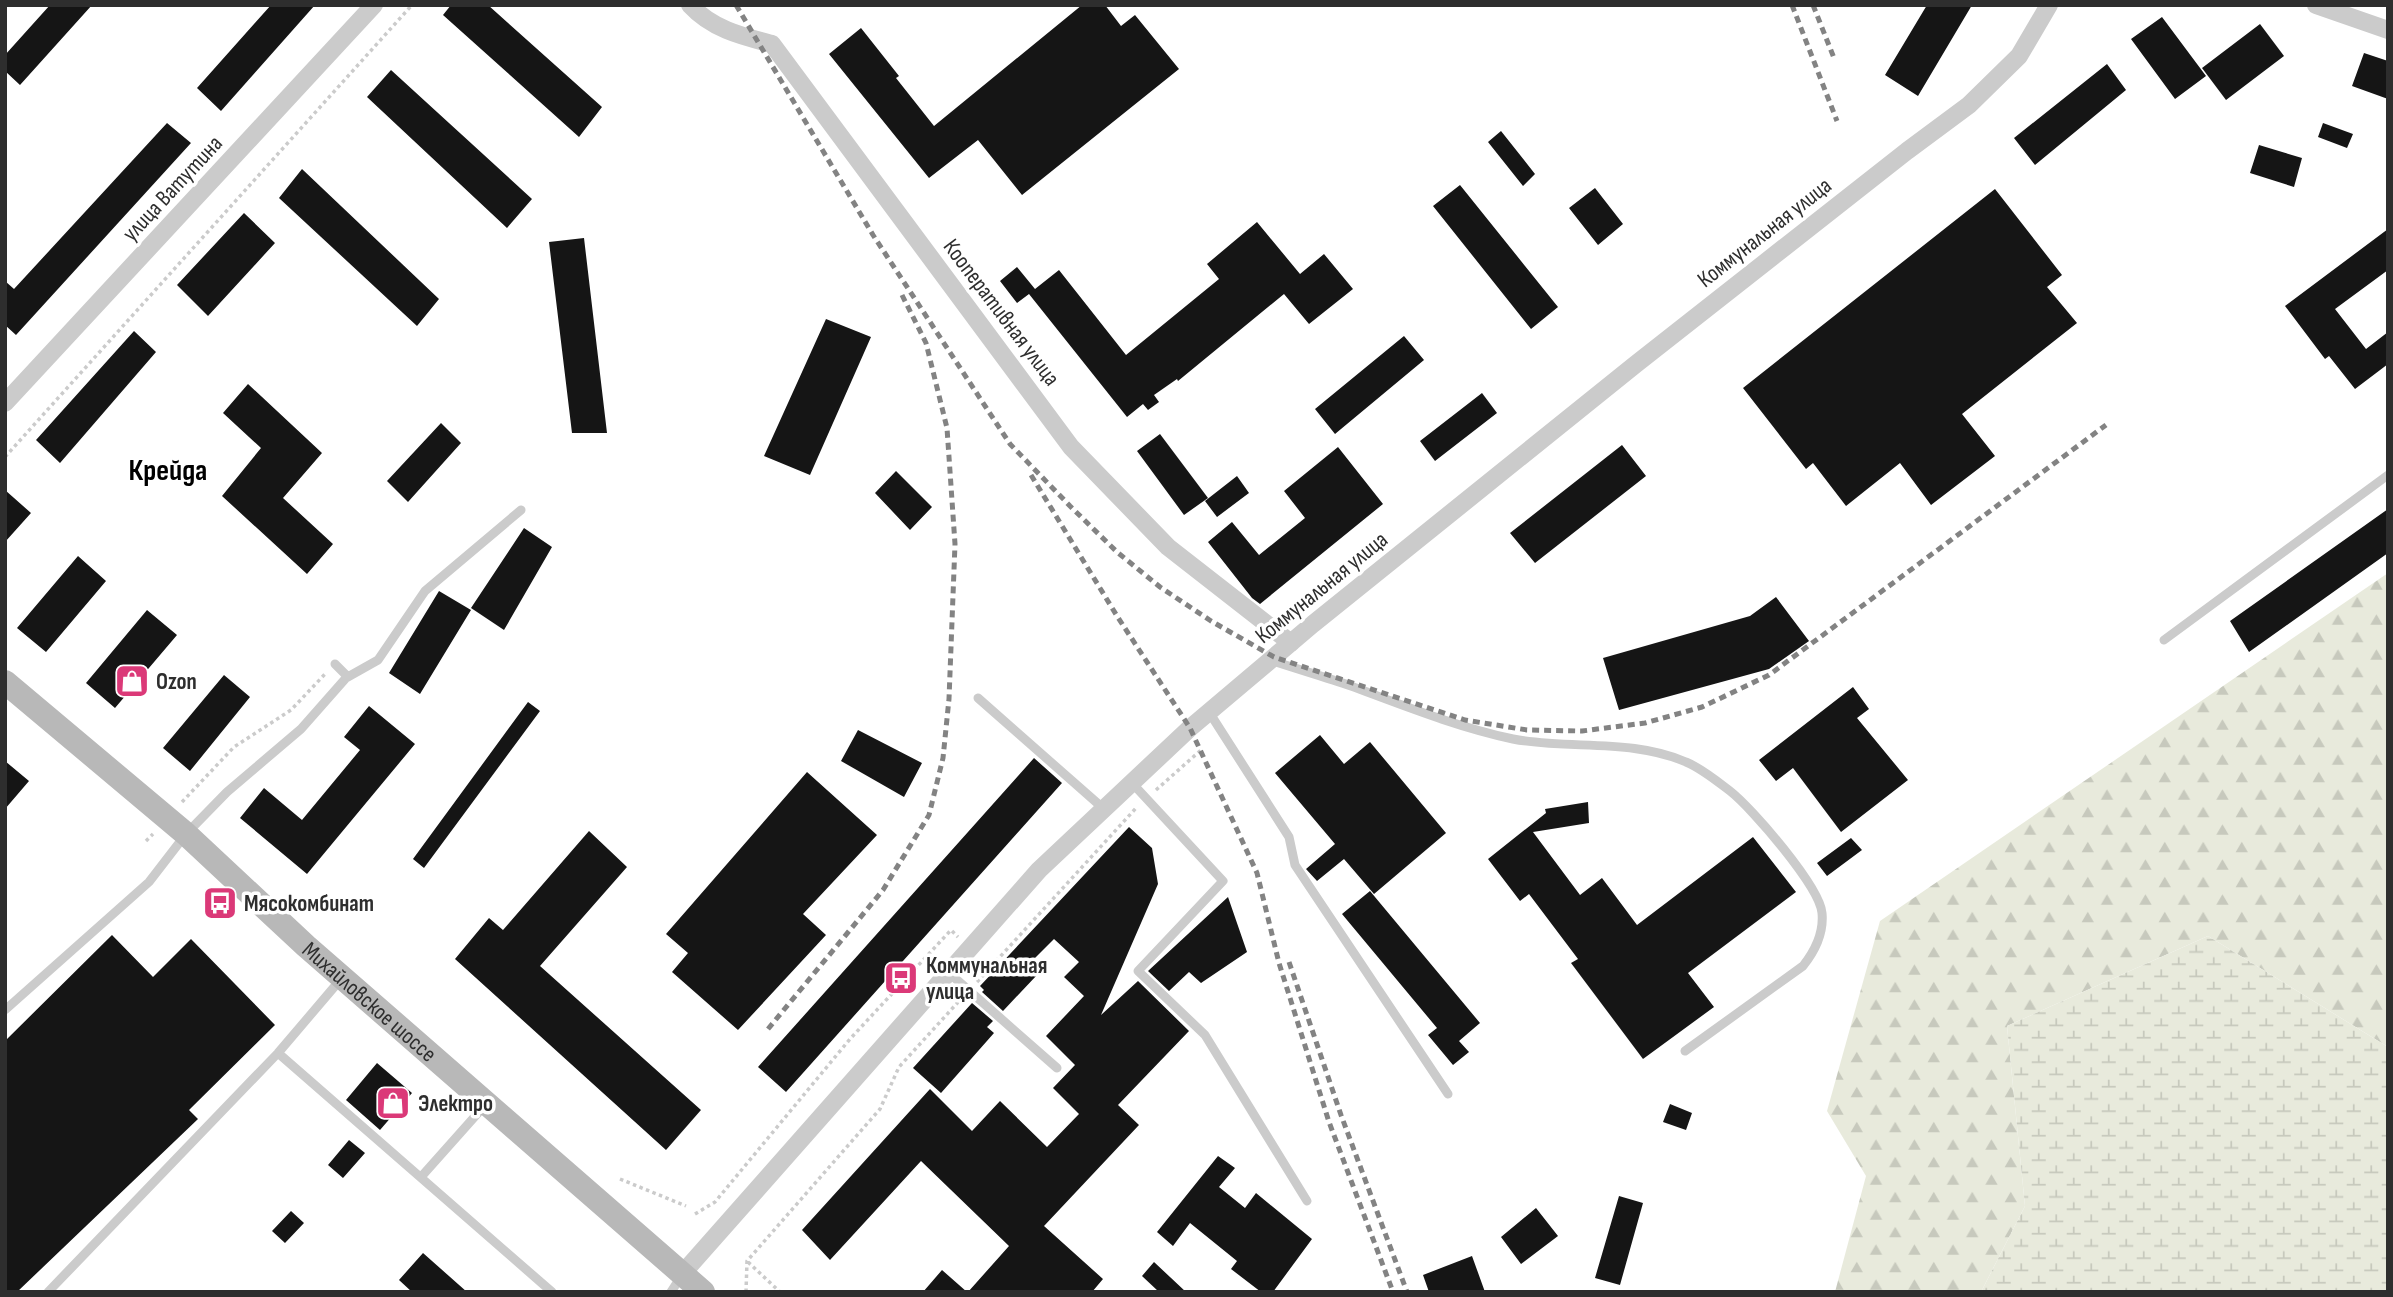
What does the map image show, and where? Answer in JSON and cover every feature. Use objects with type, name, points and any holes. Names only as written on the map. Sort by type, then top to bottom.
[{"type":"main road","name":"Михайловское шоссе","points":[[5,682],[177,826],[342,977],[487,1103],[677,1282],[703,1292]]},
{"type":"street","name":"улица Ватутина","points":[[5,404],[374,5]]},
{"type":"street","name":"Кооперативная улица","points":[[690,5],[703,20],[742,36],[772,44],[1071,447],[1168,547],[1291,643]]},
{"type":"street","name":"Коммунальная улица","points":[[677,1282],[1039,870],[1104,808],[1270,660],[1647,356],[1969,105],[2019,56],[2049,5]]},
{"type":"street","points":[[2316,5],[2388,30]]},
{"type":"lane","points":[[2164,640],[2388,475]]},
{"type":"lane","points":[[5,1010],[149,882],[177,826],[227,792],[301,729],[348,677],[378,660],[425,591],[521,510]]},
{"type":"lane","points":[[1270,660],[1481,732],[1516,739],[1663,752],[1689,763],[1732,792],[1771,834],[1813,890],[1822,911],[1821,932],[1815,952],[1802,966],[1685,1051]]},
{"type":"lane","points":[[335,664],[348,677]]},
{"type":"lane","points":[[978,698],[1104,808]]},
{"type":"lane","points":[[1209,712],[1289,837],[1295,865],[1448,1094]]},
{"type":"lane","points":[[1132,783],[1223,881],[1138,971],[1205,1035],[1307,1201]]},
{"type":"lane","points":[[948,972],[1057,1068]]},
{"type":"lane","points":[[48,1292],[278,1053],[342,977]]},
{"type":"lane","points":[[278,1053],[552,1292]]},
{"type":"lane","points":[[421,1177],[487,1103]]},
{"type":"path","points":[[5,457],[412,5]]},
{"type":"path","points":[[146,841],[177,826],[234,747],[291,710],[335,664]]},
{"type":"path","points":[[746,1292],[747,1261],[880,1109],[899,1067],[1131,812],[1200,750]]},
{"type":"path","points":[[695,1214],[715,1202],[850,1039],[951,930]]},
{"type":"path","points":[[621,1179],[686,1206]]},
{"type":"path","points":[[747,1261],[780,1292]]},
{"type":"green space","points":[[2388,573],[2388,1047],[2208,936],[2007,1026],[2025,1206],[1981,1292],[1835,1292],[1866,1176],[1827,1111],[1880,921]]},
{"type":"green space","points":[[2208,936],[2388,1047],[2388,1292],[1981,1292],[2025,1206],[2007,1026]]},
{"type":"building","points":[[50,5],[92,5],[20,85],[5,71],[5,55]]},
{"type":"building","points":[[271,5],[315,5],[221,111],[197,88]]},
{"type":"building","points":[[451,5],[488,5],[602,107],[579,137],[443,15]]},
{"type":"building","points":[[1082,5],[1105,5],[1121,26],[1135,15],[1179,69],[1022,195],[978,140],[929,178],[829,54],[861,28],[934,126]]},
{"type":"building","points":[[1927,5],[1972,5],[1918,96],[1885,75]]},
{"type":"building","points":[[2162,17],[2206,76],[2175,99],[2131,39]]},
{"type":"building","points":[[2260,24],[2284,56],[2226,100],[2202,68]]},
{"type":"building","points":[[2364,53],[2388,61],[2388,99],[2352,86]]},
{"type":"building","points":[[2107,64],[2126,90],[2035,165],[2014,138]]},
{"type":"building","points":[[391,70],[532,199],[507,228],[367,97]]},
{"type":"building","points":[[167,123],[191,143],[16,335],[5,325],[5,281],[14,289]]},
{"type":"building","points":[[2323,123],[2353,134],[2347,148],[2318,137]]},
{"type":"building","points":[[1501,131],[1535,174],[1523,186],[1488,142]]},
{"type":"building","points":[[2259,145],[2302,158],[2294,187],[2250,173]]},
{"type":"building","points":[[302,169],[439,299],[417,326],[279,198]]},
{"type":"building","points":[[1460,185],[1558,307],[1531,329],[1433,206]]},
{"type":"building","points":[[1595,188],[1623,224],[1598,245],[1569,208]]},
{"type":"building","points":[[1995,189],[2062,275],[2047,287],[2077,323],[1962,414],[1995,456],[1931,505],[1900,463],[1846,506],[1813,463],[1806,469],[1743,388]]},
{"type":"building","points":[[244,213],[275,243],[208,316],[177,285]]},
{"type":"building","points":[[1257,222],[1300,274],[1324,254],[1353,289],[1309,324],[1284,294],[1178,381],[1177,379],[1154,395],[1159,402],[1148,410],[1143,404],[1127,417],[1029,294],[1017,303],[1000,281],[1017,267],[1035,289],[1059,270],[1126,355],[1219,279],[1207,264]]},
{"type":"building","points":[[2388,229],[2388,270],[2335,309],[2366,349],[2388,332],[2388,364],[2355,389],[2329,356],[2325,359],[2285,306]]},
{"type":"building","points":[[584,238],[607,433],[572,433],[549,242]]},
{"type":"building","points":[[826,319],[871,337],[810,475],[764,456]]},
{"type":"building","points":[[134,331],[156,352],[60,463],[36,440]]},
{"type":"building","points":[[1404,336],[1424,360],[1335,434],[1315,409]]},
{"type":"building","points":[[248,384],[322,453],[283,498],[333,544],[307,574],[222,496],[261,448],[223,413]]},
{"type":"building","points":[[1482,393],[1497,413],[1435,461],[1420,441]]},
{"type":"building","points":[[441,423],[461,443],[408,502],[387,481]]},
{"type":"building","points":[[1160,434],[1208,498],[1184,515],[1137,451]]},
{"type":"building","points":[[1622,445],[1646,476],[1535,563],[1510,533]]},
{"type":"building","points":[[1338,447],[1383,504],[1260,604],[1252,598],[1208,542],[1232,522],[1259,555],[1305,518],[1284,491]]},
{"type":"building","points":[[896,471],[932,507],[910,530],[875,493]]},
{"type":"building","points":[[1237,476],[1249,493],[1217,517],[1205,501]]},
{"type":"building","points":[[5,490],[31,513],[5,542]]},
{"type":"building","points":[[2388,509],[2388,553],[2249,652],[2230,621]]},
{"type":"building","points":[[524,528],[552,547],[504,630],[471,608]]},
{"type":"building","points":[[78,556],[106,581],[46,652],[17,628]]},
{"type":"building","points":[[439,591],[471,610],[420,694],[389,673]]},
{"type":"building","points":[[1776,597],[1809,641],[1769,669],[1619,710],[1603,658],[1750,616]]},
{"type":"building","points":[[147,610],[177,635],[115,708],[86,683]]},
{"type":"building","points":[[224,675],[250,697],[190,771],[163,748]]},
{"type":"building","points":[[1853,687],[1869,709],[1857,718],[1908,780],[1841,832],[1793,768],[1776,781],[1759,760]]},
{"type":"building","points":[[528,702],[540,711],[424,868],[413,859]]},
{"type":"building","points":[[369,706],[415,744],[307,874],[240,818],[264,788],[302,820],[360,750],[344,737]]},
{"type":"building","points":[[858,730],[922,763],[904,797],[841,761]]},
{"type":"building","points":[[1320,735],[1344,764],[1370,742],[1446,833],[1374,894],[1344,859],[1317,881],[1306,869],[1335,844],[1275,773]]},
{"type":"building","points":[[1034,758],[1062,783],[786,1092],[758,1067]]},
{"type":"building","points":[[5,761],[29,781],[5,809]]},
{"type":"building","points":[[807,772],[877,835],[803,914],[826,935],[738,1030],[672,972],[688,953],[666,934]]},
{"type":"building","points":[[1588,802],[1589,823],[1533,832],[1580,895],[1602,878],[1637,925],[1753,837],[1796,892],[1688,973],[1714,1007],[1643,1059],[1571,963],[1578,959],[1529,894],[1520,901],[1488,859],[1546,813],[1545,809]]},
{"type":"building","points":[[1129,827],[1152,848],[1158,884],[1101,1015],[1138,981],[1189,1031],[1118,1105],[1139,1125],[1044,1226],[1103,1279],[1092,1292],[968,1292],[1009,1246],[921,1161],[830,1260],[802,1230],[930,1089],[972,1131],[1000,1101],[1047,1147],[1079,1114],[1053,1088],[1075,1065],[1046,1036],[1084,996],[1064,977],[1079,962],[1054,939],[1027,966],[1037,975],[1003,1011],[982,992],[984,990],[980,986]]},
{"type":"building","points":[[589,831],[627,867],[540,966],[701,1110],[666,1150],[455,959],[489,918],[503,930]]},
{"type":"building","points":[[1851,838],[1862,850],[1827,876],[1817,863]]},
{"type":"building","points":[[1370,891],[1480,1023],[1459,1041],[1469,1052],[1453,1065],[1428,1035],[1437,1028],[1342,914]]},
{"type":"building","points":[[1228,897],[1247,952],[1201,983],[1189,972],[1169,991],[1148,971]]},
{"type":"building","points":[[112,935],[153,977],[191,939],[275,1025],[189,1110],[198,1119],[17,1292],[5,1292],[5,1041]]},
{"type":"building","points":[[972,1003],[993,1021],[987,1027],[994,1033],[941,1093],[913,1068]]},
{"type":"building","points":[[377,1063],[412,1093],[380,1130],[346,1100]]},
{"type":"building","points":[[1670,1104],[1692,1113],[1686,1130],[1663,1122]]},
{"type":"building","points":[[349,1140],[365,1153],[343,1178],[328,1165]]},
{"type":"building","points":[[1218,1156],[1235,1168],[1219,1187],[1245,1208],[1256,1193],[1312,1239],[1273,1292],[1261,1292],[1231,1269],[1237,1261],[1190,1223],[1173,1246],[1157,1232]]},
{"type":"building","points":[[1619,1196],[1643,1203],[1620,1285],[1595,1278]]},
{"type":"building","points":[[1536,1208],[1558,1236],[1521,1264],[1501,1237]]},
{"type":"building","points":[[291,1211],[304,1223],[285,1243],[272,1231]]},
{"type":"building","points":[[423,1253],[467,1292],[412,1292],[399,1280]]},
{"type":"building","points":[[1472,1256],[1485,1292],[1429,1292],[1423,1275]]},
{"type":"building","points":[[1154,1262],[1186,1292],[1159,1292],[1142,1276]]},
{"type":"building","points":[[942,1270],[967,1292],[923,1292]]},
{"type":"railway","points":[[736,5],[873,235],[1010,444],[1070,506],[1117,552],[1160,587],[1211,621],[1274,657],[1465,720],[1527,730],[1582,731],[1645,723],[1702,707],[1769,675],[2106,425]]},
{"type":"railway","points":[[1792,5],[1837,121]]},
{"type":"railway","points":[[1813,5],[1834,58]]},
{"type":"railway","points":[[768,1029],[883,890],[929,815],[943,758],[949,699],[955,544],[947,428],[926,343],[901,293]]},
{"type":"railway","points":[[1031,475],[1117,616],[1190,728],[1257,873],[1279,963],[1329,1122],[1393,1292]]},
{"type":"railway","points":[[1289,962],[1341,1115],[1407,1292]]},
{"type":"place","name":"Ozon","points":[[132,681]]},
{"type":"place","name":"Мясокомбинат","points":[[220,903]]},
{"type":"place","name":"Коммунальная улица","points":[[901,978]]},
{"type":"place","name":"Электро","points":[[393,1103]]},
{"type":"district","name":"Крейда","points":[[168,470]]}]
